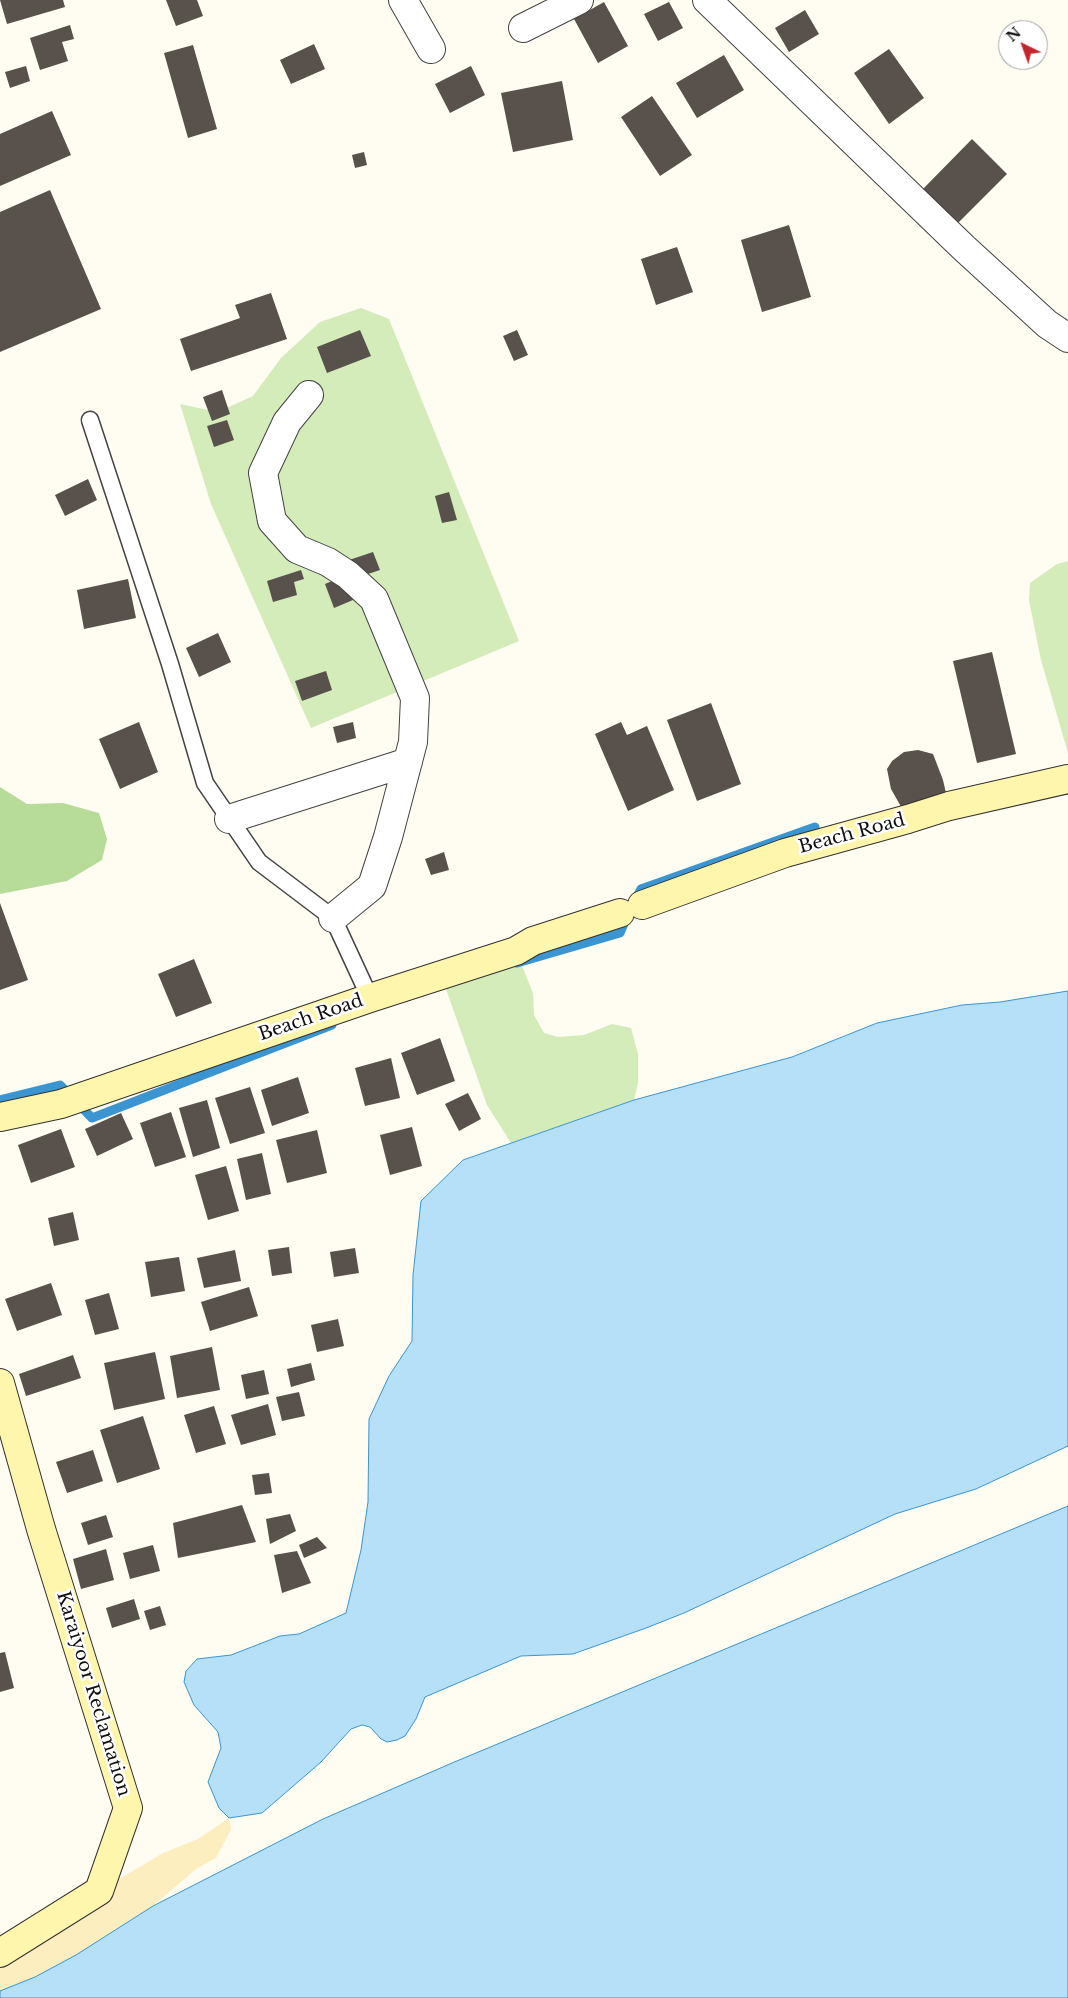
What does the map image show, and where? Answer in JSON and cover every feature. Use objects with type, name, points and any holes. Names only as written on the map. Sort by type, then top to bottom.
[{"type":"main road","name":"Beach Road","points":[[0,1117],[61,1104],[370,998],[516,951],[533,940],[631,909],[785,853],[908,820],[949,806],[1068,779]]},
{"type":"main road","name":"Karaiyoor Reclamation","points":[[0,1383],[41,1529],[128,1808],[99,1891],[0,1953]]},
{"type":"street","points":[[403,0],[431,49]]},
{"type":"street","points":[[522,28],[579,0]]},
{"type":"street","points":[[707,0],[964,248],[1047,324],[1068,338]]},
{"type":"street","points":[[309,395],[287,422],[263,472],[272,521],[298,549],[328,562],[348,576],[374,599],[415,698],[413,742],[388,837],[372,886],[333,918]]},
{"type":"street","points":[[229,819],[408,762]]},
{"type":"lane","points":[[90,420],[170,664],[205,784],[259,862],[333,918],[370,998]]},
{"type":"green space","points":[[361,308],[389,319],[519,641],[311,728],[211,504],[180,404],[218,412],[253,396],[281,358],[320,322]]},
{"type":"green space","points":[[1068,561],[1068,753],[1041,660],[1029,600],[1030,583],[1057,564]]},
{"type":"green space","points":[[0,787],[27,804],[63,803],[99,813],[107,839],[102,860],[67,881],[0,894]]},
{"type":"green space","points":[[516,951],[533,993],[534,1015],[544,1033],[558,1037],[584,1035],[612,1024],[631,1028],[638,1054],[638,1083],[634,1100],[511,1143],[487,1105],[441,975]]},
{"type":"sand","points":[[229,1818],[231,1829],[216,1858],[196,1869],[153,1906],[76,1955],[35,1977],[0,1991],[0,1953],[163,1853],[198,1839]]},
{"type":"water","points":[[1068,991],[1068,1446],[976,1489],[895,1514],[684,1613],[646,1628],[573,1654],[521,1656],[425,1697],[416,1719],[405,1736],[397,1740],[387,1742],[381,1739],[370,1727],[362,1725],[351,1729],[321,1762],[262,1813],[229,1818],[219,1808],[208,1782],[221,1748],[218,1732],[194,1705],[184,1682],[186,1671],[197,1659],[231,1655],[280,1636],[299,1634],[346,1613],[361,1550],[368,1502],[369,1419],[389,1376],[412,1341],[413,1275],[421,1201],[463,1160],[634,1100],[792,1057],[877,1023],[962,1005],[1000,1002]]},
{"type":"water","points":[[1068,1506],[1068,1998],[0,1998],[0,1991],[35,1977],[76,1955],[153,1906],[323,1819],[452,1763]]},
{"type":"building","points":[[0,0],[63,0],[65,7],[7,24]]},
{"type":"building","points":[[166,0],[197,0],[203,16],[176,26]]},
{"type":"building","points":[[604,2],[628,46],[598,63],[574,19]]},
{"type":"building","points":[[669,2],[683,28],[658,41],[644,14]]},
{"type":"building","points":[[805,10],[819,34],[789,52],[775,28]]},
{"type":"building","points":[[70,25],[74,39],[62,42],[68,61],[40,70],[30,38]]},
{"type":"building","points":[[314,44],[325,69],[291,84],[280,60]]},
{"type":"building","points":[[193,45],[217,129],[188,138],[164,53]]},
{"type":"building","points":[[889,49],[924,98],[889,124],[854,73]]},
{"type":"building","points":[[724,55],[744,90],[697,118],[676,83]]},
{"type":"building","points":[[26,66],[30,81],[10,88],[5,72]]},
{"type":"building","points":[[471,66],[485,95],[450,113],[435,84]]},
{"type":"building","points":[[562,81],[573,140],[513,152],[501,93]]},
{"type":"building","points":[[652,96],[692,155],[660,176],[621,117]]},
{"type":"building","points":[[52,111],[71,155],[0,186],[0,134]]},
{"type":"building","points":[[972,139],[1007,174],[958,223],[923,189]]},
{"type":"building","points":[[364,152],[367,165],[355,168],[352,155]]},
{"type":"building","points":[[50,190],[101,309],[0,352],[0,212]]},
{"type":"building","points":[[789,225],[811,297],[762,312],[741,240]]},
{"type":"building","points":[[677,247],[693,292],[656,305],[641,259]]},
{"type":"building","points":[[271,293],[287,339],[191,371],[180,339],[240,318],[235,305]]},
{"type":"building","points":[[360,330],[371,356],[327,373],[317,347]]},
{"type":"building","points":[[517,330],[528,355],[514,361],[503,336]]},
{"type":"building","points":[[222,390],[230,414],[212,421],[203,397]]},
{"type":"building","points":[[227,420],[234,440],[214,447],[207,426]]},
{"type":"building","points":[[88,479],[97,500],[65,516],[55,495]]},
{"type":"building","points":[[449,492],[457,520],[442,523],[435,496]]},
{"type":"building","points":[[373,552],[380,570],[356,578],[349,560]]},
{"type":"building","points":[[301,570],[304,579],[294,582],[297,595],[273,602],[267,581]]},
{"type":"building","points":[[344,576],[353,600],[334,608],[325,584]]},
{"type":"building","points":[[128,579],[136,618],[84,629],[77,590]]},
{"type":"building","points":[[218,633],[231,662],[199,677],[186,648]]},
{"type":"building","points":[[992,652],[1016,754],[977,763],[953,661]]},
{"type":"building","points":[[326,671],[332,690],[302,701],[295,681]]},
{"type":"building","points":[[711,703],[741,784],[697,801],[667,720]]},
{"type":"building","points":[[139,722],[158,772],[120,789],[99,739]]},
{"type":"building","points":[[353,722],[356,738],[337,743],[333,727]]},
{"type":"building","points":[[621,722],[627,735],[647,726],[674,790],[628,811],[595,734]]},
{"type":"building","points":[[918,750],[933,754],[943,780],[949,806],[908,819],[891,789],[887,769],[892,761],[904,752]]},
{"type":"building","points":[[444,852],[449,870],[431,875],[425,859]]},
{"type":"building","points":[[0,903],[28,980],[0,990]]},
{"type":"building","points":[[194,959],[212,1003],[176,1017],[158,974]]},
{"type":"building","points":[[440,1038],[455,1081],[417,1095],[401,1053]]},
{"type":"building","points":[[391,1058],[400,1098],[365,1106],[355,1068]]},
{"type":"building","points":[[298,1077],[309,1113],[272,1126],[261,1090]]},
{"type":"building","points":[[250,1087],[265,1133],[230,1144],[215,1098]]},
{"type":"building","points":[[468,1093],[481,1119],[459,1131],[445,1104]]},
{"type":"building","points":[[207,1100],[220,1148],[193,1157],[179,1108]]},
{"type":"building","points":[[171,1112],[186,1157],[155,1167],[140,1123]]},
{"type":"building","points":[[121,1113],[133,1139],[97,1156],[85,1129]]},
{"type":"building","points":[[412,1127],[422,1166],[390,1175],[380,1135]]},
{"type":"building","points":[[61,1129],[75,1167],[31,1183],[18,1145]]},
{"type":"building","points":[[317,1130],[327,1173],[287,1183],[276,1140]]},
{"type":"building","points":[[262,1153],[271,1194],[246,1200],[237,1159]]},
{"type":"building","points":[[226,1166],[239,1211],[208,1220],[195,1175]]},
{"type":"building","points":[[73,1212],[79,1240],[54,1246],[48,1218]]},
{"type":"building","points":[[289,1247],[292,1273],[272,1276],[268,1250]]},
{"type":"building","points":[[355,1248],[359,1273],[334,1277],[330,1252]]},
{"type":"building","points":[[235,1250],[241,1281],[204,1288],[197,1258]]},
{"type":"building","points":[[179,1257],[185,1291],[151,1297],[145,1262]]},
{"type":"building","points":[[51,1283],[62,1315],[17,1331],[5,1299]]},
{"type":"building","points":[[249,1287],[258,1316],[210,1331],[201,1302]]},
{"type":"building","points":[[109,1293],[119,1329],[95,1335],[85,1300]]},
{"type":"building","points":[[338,1319],[344,1346],[317,1352],[311,1325]]},
{"type":"building","points":[[212,1347],[220,1390],[177,1398],[170,1356]]},
{"type":"building","points":[[155,1352],[165,1399],[114,1410],[104,1363]]},
{"type":"building","points":[[73,1355],[81,1378],[26,1396],[19,1374]]},
{"type":"building","points":[[311,1363],[315,1380],[291,1387],[287,1369]]},
{"type":"building","points":[[264,1370],[269,1394],[246,1399],[241,1375]]},
{"type":"building","points":[[299,1392],[305,1416],[282,1421],[276,1397]]},
{"type":"building","points":[[268,1404],[276,1435],[241,1445],[231,1415]]},
{"type":"building","points":[[214,1406],[226,1444],[196,1453],[184,1415]]},
{"type":"building","points":[[143,1416],[160,1469],[117,1483],[100,1430]]},
{"type":"building","points":[[93,1450],[103,1481],[67,1493],[56,1462]]},
{"type":"building","points":[[269,1473],[272,1493],[255,1495],[252,1475]]},
{"type":"building","points":[[242,1505],[256,1542],[178,1558],[173,1523]]},
{"type":"building","points":[[290,1514],[296,1531],[270,1544],[266,1519]]},
{"type":"building","points":[[106,1515],[113,1537],[88,1545],[81,1523]]},
{"type":"building","points":[[317,1537],[327,1548],[304,1558],[299,1545]]},
{"type":"building","points":[[153,1545],[160,1571],[130,1579],[123,1553]]},
{"type":"building","points":[[106,1549],[114,1580],[81,1589],[73,1559]]},
{"type":"building","points":[[297,1551],[311,1583],[282,1593],[274,1555]]},
{"type":"building","points":[[134,1599],[140,1619],[112,1628],[106,1608]]},
{"type":"building","points":[[160,1606],[166,1625],[150,1630],[144,1611]]},
{"type":"building","points":[[5,1652],[14,1688],[0,1692],[0,1653]]},
{"type":"waterway","points":[[635,901],[641,889],[815,827]]},
{"type":"waterway","points":[[517,963],[620,933],[627,917]]},
{"type":"waterway","points":[[0,1100],[60,1085],[92,1118],[332,1025]]}]
